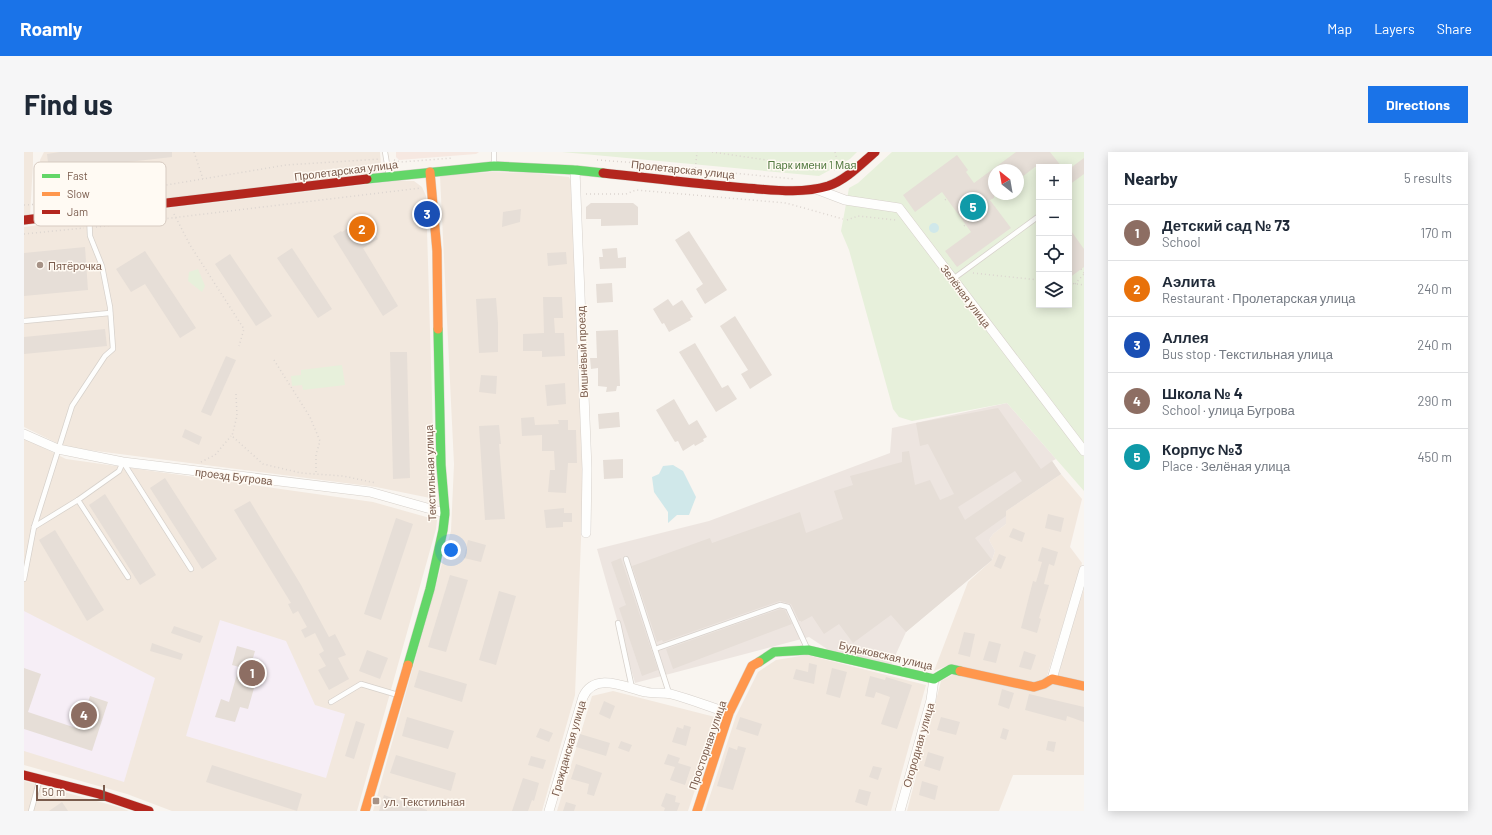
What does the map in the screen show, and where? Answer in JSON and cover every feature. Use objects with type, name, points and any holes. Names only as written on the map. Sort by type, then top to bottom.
[{"type":"street","name":"Пролетарская улица","points":[[166,203],[494,166],[575,170],[792,191],[816,189],[830,185],[843,178],[875,152]]},
{"type":"street","name":"Вишнёвый проезд","points":[[575,170],[587,470],[586,533]]},
{"type":"street","name":"Текстильная улица","points":[[365,811],[400,696],[430,589],[443,530],[445,513],[441,465],[437,251],[430,172]]},
{"type":"street","name":"Зелёная улица","points":[[816,189],[845,200],[899,208],[1084,451]]},
{"type":"street","name":"Пролетарская улица","points":[[24,220],[34,219]]},
{"type":"street","name":"проезд Бугрова","points":[[24,434],[58,449],[123,462],[370,492],[445,513]]},
{"type":"street","points":[[1084,570],[1052,679],[1084,686]]},
{"type":"street","name":"Будьковская улица","points":[[752,666],[774,652],[808,650],[934,679],[951,668],[1034,687],[1044,684],[1052,679]]},
{"type":"street","name":"Просторная улица","points":[[697,811],[729,713],[752,666]]},
{"type":"street","name":"Огородная улица","points":[[900,811],[931,700],[934,679]]},
{"type":"street","name":"Гражданская улица","points":[[549,811],[585,691],[592,685],[598,683],[614,683],[647,692],[669,693],[729,713]]},
{"type":"street","points":[[24,774],[39,780],[124,801],[149,811]]},
{"type":"lane","points":[[385,152],[389,177]]},
{"type":"lane","points":[[493,153],[494,166]]},
{"type":"lane","points":[[953,279],[1036,218]]},
{"type":"lane","points":[[24,579],[34,526],[72,406],[105,356],[113,349],[110,306],[102,266],[90,236],[90,226]]},
{"type":"lane","points":[[24,321],[110,313]]},
{"type":"lane","points":[[34,526],[78,500],[119,471],[123,462]]},
{"type":"lane","points":[[123,462],[191,569]]},
{"type":"lane","points":[[78,500],[128,578]]},
{"type":"lane","points":[[626,559],[669,693]]},
{"type":"lane","points":[[655,649],[780,605],[788,607],[808,650]]},
{"type":"lane","points":[[618,623],[632,688]]},
{"type":"lane","points":[[331,702],[361,684],[400,696]]},
{"type":"lane","points":[[31,811],[39,780]]},
{"type":"path","points":[[194,152],[203,180]]},
{"type":"path","points":[[697,152],[695,172],[712,171],[797,180]]},
{"type":"path","points":[[712,152],[840,170]]},
{"type":"path","points":[[835,152],[840,170]]},
{"type":"path","points":[[833,174],[840,170]]},
{"type":"path","points":[[172,202],[175,218],[190,245],[244,329],[239,346]]},
{"type":"path","points":[[847,220],[858,216],[909,222]]},
{"type":"path","points":[[1075,284],[1084,274],[1081,269]]},
{"type":"path","points":[[962,272],[1036,280]]},
{"type":"path","points":[[1072,284],[1084,285]]},
{"type":"path","points":[[274,360],[310,417],[320,441],[316,455],[316,474]]},
{"type":"path","points":[[198,464],[215,455],[232,436],[237,416],[236,394]]},
{"type":"path","points":[[232,436],[263,464],[301,473],[343,476],[374,482],[380,486]]},
{"type":"shaded area","points":[[24,152],[33,152],[33,164],[30,215],[24,216]]},
{"type":"shaded area","points":[[44,152],[380,152],[381,166],[376,173],[166,198],[166,162],[40,162]]},
{"type":"shaded area","points":[[396,152],[479,152],[476,154],[399,160],[396,157]]},
{"type":"shaded area","points":[[492,172],[532,173],[569,177],[572,183],[583,488],[575,695],[542,811],[373,811],[451,531],[454,464],[440,176]]},
{"type":"shaded area","points":[[397,181],[414,181],[422,187],[426,196],[435,499],[376,487],[65,447],[24,427],[24,227],[34,226],[166,226],[166,208]]},
{"type":"shaded area","points":[[1007,403],[1056,459],[1052,461],[1061,474],[1006,511],[1006,524],[993,534],[989,540],[995,551],[992,560],[906,632],[890,667],[833,653],[809,637],[635,683],[597,549],[709,521],[890,453],[892,428]]},
{"type":"shaded area","points":[[24,438],[66,459],[373,502],[437,520],[436,529],[357,811],[172,811],[127,794],[24,765]]},
{"type":"shaded area","points":[[1061,474],[1082,499],[1070,547],[1082,563],[1046,679],[1036,683],[951,664],[934,671],[968,582],[992,560],[995,551],[989,540],[993,534],[1006,524],[1006,511]]},
{"type":"shaded area","points":[[1084,589],[1084,682],[1055,674]]},
{"type":"shaded area","points":[[24,611],[155,678],[124,782],[24,751]]},
{"type":"shaded area","points":[[220,620],[286,641],[315,705],[345,714],[326,778],[186,736]]},
{"type":"shaded area","points":[[807,655],[926,685],[891,811],[705,811],[736,716],[758,672],[776,660]]},
{"type":"shaded area","points":[[954,674],[1057,683],[1084,690],[1084,775],[1013,775],[999,811],[907,811],[941,681]]},
{"type":"shaded area","points":[[613,691],[719,718],[688,811],[557,811],[592,696]]},
{"type":"shaded area","points":[[24,781],[122,808],[129,811],[24,811]]},
{"type":"green space","name":"Парк имени 1 Мая","points":[[562,152],[857,152],[850,159],[819,176]]},
{"type":"green space","points":[[892,152],[1084,152],[1084,491],[1007,403],[912,421],[899,417],[893,409],[849,250],[841,231],[849,188],[858,183]]},
{"type":"green space","points":[[198,269],[205,286],[202,292],[188,281],[189,272]]},
{"type":"green space","points":[[342,365],[345,385],[303,390],[302,385],[292,386],[291,376],[301,375],[301,370]]},
{"type":"water","points":[[932,223],[936,223],[938,224],[938,232],[932,233],[929,230],[929,226]]},
{"type":"water","points":[[673,465],[683,471],[696,497],[689,515],[677,515],[668,523],[668,512],[654,492],[652,477],[659,474],[663,466]]},
{"type":"building","points":[[60,152],[172,152],[172,157],[128,162],[48,162],[47,154]]},
{"type":"building","points":[[1016,152],[1050,152],[1060,164],[1036,164],[1036,167],[1024,175],[1024,164],[1000,164]]},
{"type":"building","points":[[957,155],[968,170],[966,172],[974,183],[988,173],[988,200],[990,200],[1011,228],[957,267],[945,251],[971,232],[942,192],[915,212],[903,195]]},
{"type":"building","points":[[1084,158],[1084,174],[1072,183],[1072,167]]},
{"type":"building","points":[[591,203],[633,203],[638,207],[638,225],[601,226],[601,219],[586,219],[586,207]]},
{"type":"building","points":[[521,209],[520,222],[502,227],[503,212]]},
{"type":"building","points":[[364,218],[378,239],[363,248],[398,306],[383,316],[333,236]]},
{"type":"building","points":[[689,231],[727,290],[705,304],[696,289],[703,284],[675,240]]},
{"type":"building","points":[[1072,232],[1084,249],[1084,267],[1072,276]]},
{"type":"building","points":[[85,247],[88,290],[24,296],[24,253]]},
{"type":"building","points":[[292,248],[332,309],[318,318],[277,258]]},
{"type":"building","points":[[617,248],[618,258],[626,257],[626,268],[600,269],[599,257],[603,257],[602,249]]},
{"type":"building","points":[[145,251],[196,328],[180,338],[145,284],[131,292],[116,269]]},
{"type":"building","points":[[566,252],[567,264],[548,266],[547,253]]},
{"type":"building","points":[[230,254],[272,316],[256,326],[215,264]]},
{"type":"building","points":[[612,283],[613,302],[597,303],[596,284]]},
{"type":"building","points":[[543,297],[562,297],[563,318],[554,318],[555,333],[564,333],[565,356],[542,357],[542,351],[523,351],[523,334],[544,333]]},
{"type":"building","points":[[496,298],[498,352],[479,353],[476,299]]},
{"type":"building","points":[[668,299],[673,306],[682,300],[693,317],[690,318],[691,320],[669,332],[653,309]]},
{"type":"building","points":[[735,316],[772,375],[750,389],[741,374],[748,370],[720,326]]},
{"type":"building","points":[[105,329],[107,346],[24,354],[24,337]]},
{"type":"building","points":[[618,330],[620,386],[617,386],[616,391],[606,392],[607,387],[598,386],[598,368],[591,369],[590,358],[597,358],[596,331]]},
{"type":"building","points":[[695,343],[722,388],[728,385],[737,399],[716,412],[679,352]]},
{"type":"building","points":[[390,352],[407,352],[410,478],[393,479]]},
{"type":"building","points":[[226,356],[236,360],[211,416],[201,412]]},
{"type":"building","points":[[481,375],[497,376],[496,394],[479,392]]},
{"type":"building","points":[[565,383],[566,404],[547,406],[545,385]]},
{"type":"building","points":[[674,399],[689,425],[697,420],[707,437],[703,439],[704,441],[695,446],[694,444],[683,451],[678,441],[675,442],[656,410]]},
{"type":"building","points":[[998,408],[1041,469],[1052,461],[1061,474],[1006,511],[1006,516],[975,538],[992,560],[906,632],[891,615],[853,643],[839,624],[824,634],[812,616],[801,622],[799,621],[791,604],[780,601],[663,642],[662,640],[657,642],[632,566],[710,538],[712,543],[800,512],[806,533],[843,519],[834,491],[853,485],[850,476],[902,462],[902,452],[909,451],[915,485],[930,480],[940,500],[954,494],[928,444],[920,446],[916,423]],"holes":[[[1015,471],[1022,481],[965,520],[958,507]]]},
{"type":"building","points":[[619,412],[620,427],[599,429],[598,414]]},
{"type":"building","points":[[534,417],[535,425],[559,424],[558,420],[568,420],[568,430],[576,430],[577,463],[568,463],[566,493],[548,492],[550,470],[555,470],[554,451],[542,451],[542,435],[522,436],[521,418]]},
{"type":"building","points":[[499,425],[501,444],[499,444],[505,519],[485,520],[479,426]]},
{"type":"building","points":[[185,429],[202,437],[199,445],[182,437]]},
{"type":"building","points":[[623,459],[623,478],[604,479],[603,460]]},
{"type":"building","points":[[165,478],[217,559],[202,569],[150,488]]},
{"type":"building","points":[[105,494],[156,575],[140,585],[89,505]]},
{"type":"building","points":[[250,501],[301,585],[329,637],[335,634],[346,655],[338,658],[349,679],[329,690],[318,670],[326,666],[319,654],[324,651],[315,633],[305,638],[301,630],[307,627],[298,611],[293,614],[288,604],[291,603],[234,510]]},
{"type":"building","points":[[564,508],[564,513],[572,513],[572,522],[563,522],[563,527],[546,528],[544,510]]},
{"type":"building","points":[[1048,514],[1064,518],[1061,532],[1045,528]]},
{"type":"building","points":[[396,518],[413,524],[381,620],[364,614]]},
{"type":"building","points":[[1013,528],[1025,533],[1022,542],[1009,537]]},
{"type":"building","points":[[55,530],[104,610],[87,621],[39,540]]},
{"type":"building","points":[[468,540],[486,545],[481,562],[464,558]]},
{"type":"building","points":[[1042,547],[1058,552],[1054,566],[1049,564],[1044,584],[1049,585],[1039,618],[1041,619],[1037,633],[1021,628],[1033,581],[1036,582],[1042,562],[1038,561]]},
{"type":"building","points":[[999,554],[1006,557],[1001,569],[994,566]]},
{"type":"building","points":[[621,558],[658,670],[642,676],[619,608],[626,605],[611,562]]},
{"type":"building","points":[[450,575],[468,580],[446,652],[428,647]]},
{"type":"building","points":[[499,591],[516,596],[496,665],[479,660]]},
{"type":"building","points":[[780,609],[785,610],[792,624],[673,669],[666,649]]},
{"type":"building","points":[[174,626],[203,636],[200,643],[171,633]]},
{"type":"building","points":[[964,632],[975,634],[970,657],[958,654]]},
{"type":"building","points":[[989,641],[1001,644],[996,663],[983,660]]},
{"type":"building","points":[[152,643],[183,654],[181,660],[150,651]]},
{"type":"building","points":[[237,646],[255,651],[250,668],[259,671],[248,709],[240,707],[235,722],[215,717],[221,699],[229,702],[239,667],[232,665]]},
{"type":"building","points":[[367,650],[388,658],[380,679],[359,671]]},
{"type":"building","points":[[1024,651],[1036,655],[1031,670],[1019,667]]},
{"type":"building","points":[[809,663],[817,665],[814,684],[793,679],[796,669],[808,672]]},
{"type":"building","points":[[24,668],[41,674],[28,712],[79,729],[90,696],[108,702],[92,751],[24,729]]},
{"type":"building","points":[[832,668],[847,672],[840,698],[826,694]]},
{"type":"building","points":[[419,670],[467,684],[462,702],[414,687]]},
{"type":"building","points":[[870,676],[885,680],[886,677],[912,685],[897,729],[881,724],[890,697],[876,692],[874,698],[865,696]]},
{"type":"building","points":[[1002,689],[1014,693],[1009,709],[998,705]]},
{"type":"building","points":[[1029,694],[1084,707],[1084,722],[1067,716],[1066,721],[1025,710]]},
{"type":"building","points":[[604,701],[615,706],[610,719],[599,714]]},
{"type":"building","points":[[407,717],[454,731],[448,749],[402,736]]},
{"type":"building","points":[[740,717],[762,724],[758,736],[736,729]]},
{"type":"building","points":[[941,717],[960,722],[956,735],[937,730]]},
{"type":"building","points":[[356,721],[365,724],[354,759],[345,756]]},
{"type":"building","points":[[684,725],[691,727],[686,746],[672,742],[677,727],[683,729]]},
{"type":"building","points":[[540,728],[553,733],[549,742],[536,737]]},
{"type":"building","points":[[1003,728],[1009,730],[1006,740],[1000,738]]},
{"type":"building","points":[[580,734],[610,743],[606,756],[576,747]]},
{"type":"building","points":[[621,741],[632,745],[629,752],[618,748]]},
{"type":"building","points":[[1048,741],[1056,742],[1054,752],[1046,750]]},
{"type":"building","points":[[738,746],[746,748],[733,790],[717,786],[729,747],[737,750]]},
{"type":"building","points":[[928,752],[944,757],[940,771],[924,766]]},
{"type":"building","points":[[668,754],[680,758],[678,763],[691,767],[685,785],[670,780],[675,767],[664,764]]},
{"type":"building","points":[[396,755],[456,773],[451,791],[390,773]]},
{"type":"building","points":[[531,756],[546,760],[543,769],[528,765]]},
{"type":"building","points":[[576,764],[602,773],[594,796],[587,794],[589,784],[571,779]]},
{"type":"building","points":[[212,765],[302,794],[297,811],[206,782]]},
{"type":"building","points":[[873,766],[882,768],[878,780],[869,777]]},
{"type":"building","points":[[523,778],[539,783],[534,801],[532,800],[528,811],[512,811]]},
{"type":"building","points":[[922,781],[938,786],[935,800],[919,795]]},
{"type":"building","points":[[859,789],[871,792],[867,806],[855,802]]},
{"type":"building","points":[[666,793],[676,796],[675,802],[680,803],[677,811],[664,811],[665,808],[661,806]]},
{"type":"building","points":[[384,795],[427,810],[427,811],[379,811]]},
{"type":"building","points":[[62,802],[68,811],[49,811]]},
{"type":"building","points":[[566,802],[576,805],[574,811],[563,811]]},
{"type":"traffic: fast","points":[[367,179],[494,166],[603,173]]},
{"type":"traffic: fast","points":[[408,665],[430,589],[443,530],[445,513],[441,465],[438,329]]},
{"type":"traffic: fast","points":[[759,662],[774,652],[808,650],[934,679],[951,669],[960,671]]},
{"type":"traffic: slow","points":[[430,172],[437,251],[438,329]]},
{"type":"traffic: slow","points":[[697,811],[729,713],[752,666],[759,662]]},
{"type":"traffic: slow","points":[[365,811],[408,665]]},
{"type":"traffic: slow","points":[[960,671],[1034,687],[1044,684],[1052,679],[1084,686]]},
{"type":"traffic: jam","points":[[603,173],[692,183],[797,191],[828,186],[835,183],[853,171],[875,152]]},
{"type":"traffic: jam","points":[[166,203],[367,179]]},
{"type":"traffic: jam","points":[[24,220],[34,219]]},
{"type":"traffic: jam","points":[[24,775],[99,794],[149,811]]},
{"type":"place","name":"Корпус №3","points":[[973,207]]},
{"type":"place","name":"Аллея","points":[[427,214]]},
{"type":"place","name":"Аэлита","points":[[362,229]]},
{"type":"place","name":"Пятёрочка","points":[[40,265]]},
{"type":"place","name":"Детский сад № 73","points":[[252,673]]},
{"type":"place","name":"Школа № 4","points":[[84,715]]},
{"type":"place","name":"ул. Текстильная","points":[[376,801]]}]
